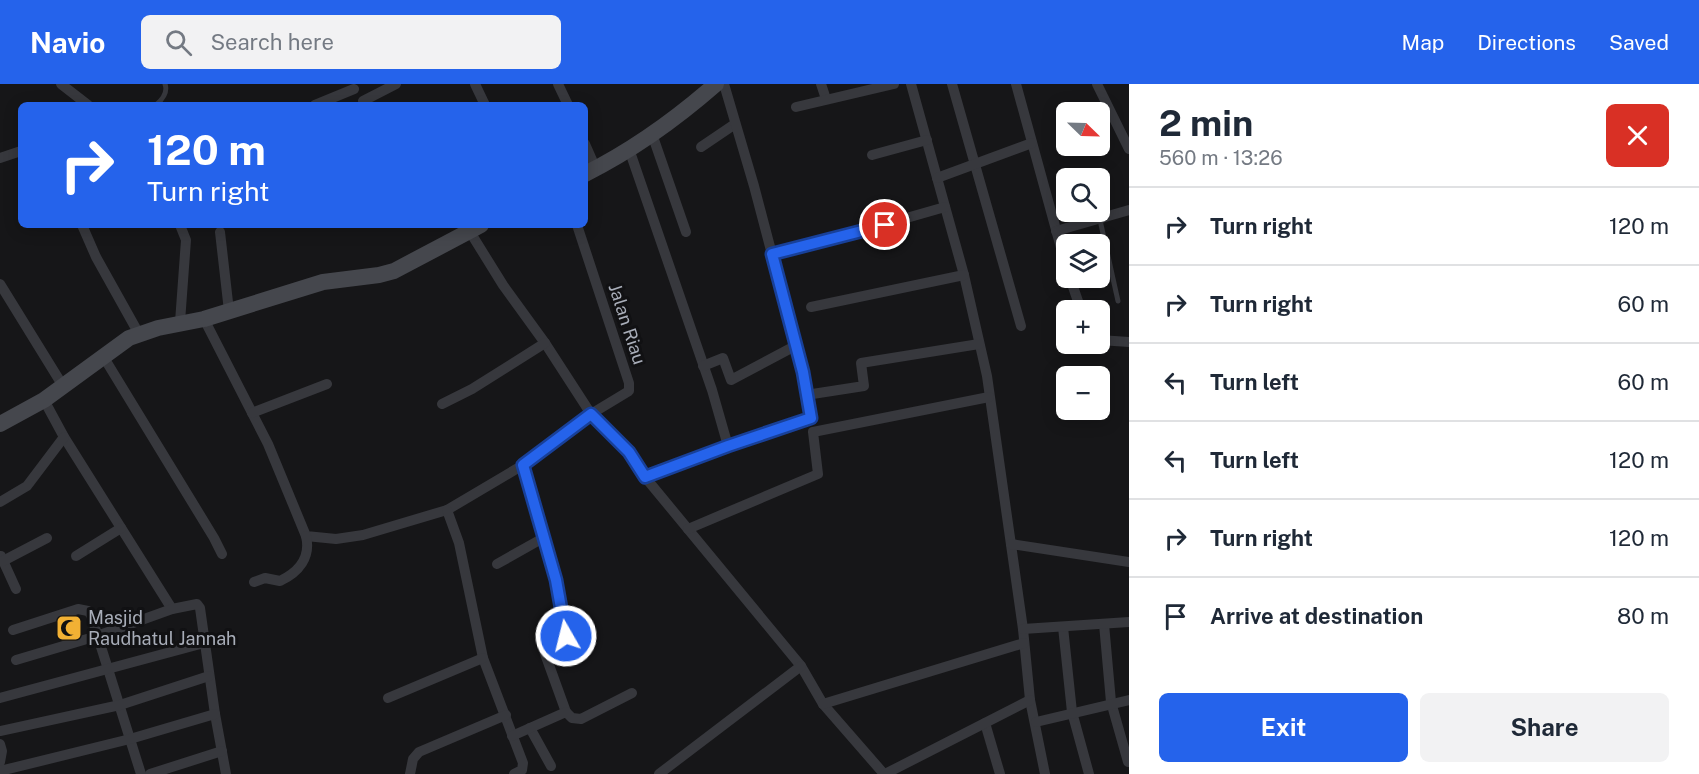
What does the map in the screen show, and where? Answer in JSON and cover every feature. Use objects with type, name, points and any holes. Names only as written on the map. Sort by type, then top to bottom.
[{"type":"street","points":[[62,84],[84,102]]},
{"type":"street","points":[[367,102],[396,84]]},
{"type":"street","points":[[476,84],[484,102]]},
{"type":"street","points":[[558,84],[567,102]]},
{"type":"street","points":[[590,171],[629,149],[680,115],[716,84]]},
{"type":"street","points":[[688,529],[819,474],[811,418],[795,346],[772,254],[724,84]]},
{"type":"street","points":[[821,84],[826,99]]},
{"type":"street","points":[[796,107],[894,84]]},
{"type":"street","points":[[911,84],[964,275],[979,344],[1011,544],[1030,700],[1045,774]]},
{"type":"street","points":[[952,84],[1021,326]]},
{"type":"street","points":[[1016,84],[1057,234]]},
{"type":"street","points":[[1097,84],[1129,149]]},
{"type":"street","points":[[321,102],[352,87],[364,102]]},
{"type":"street","points":[[701,147],[735,124]]},
{"type":"street","points":[[652,134],[686,232]]},
{"type":"street","points":[[872,155],[927,140]]},
{"type":"street","points":[[937,178],[1032,143]]},
{"type":"street","points":[[629,149],[704,366],[728,446]]},
{"type":"street","points":[[0,158],[18,152]]},
{"type":"street","points":[[772,254],[812,245],[945,207]]},
{"type":"street","points":[[1110,217],[1129,210]]},
{"type":"street","points":[[1056,231],[1092,222]]},
{"type":"street","points":[[83,228],[96,257],[139,334]]},
{"type":"street","points":[[180,322],[186,240],[181,228]]},
{"type":"street","points":[[0,424],[44,400],[129,338],[180,322],[204,319],[322,282],[394,271],[470,228]]},
{"type":"street","points":[[473,228],[497,275],[591,414],[629,452],[645,477],[801,666],[823,704],[885,774],[1030,700]]},
{"type":"street","name":"Jalan Riau","points":[[578,228],[630,387],[626,394],[591,414]]},
{"type":"street","points":[[220,232],[229,311]]},
{"type":"street","points":[[810,307],[964,275]]},
{"type":"street","points":[[0,284],[63,386]]},
{"type":"street","points":[[204,319],[267,444],[308,544],[305,560],[291,575],[282,580],[265,578],[254,582]]},
{"type":"street","points":[[1110,341],[1129,342]]},
{"type":"street","points":[[442,404],[472,389],[545,344]]},
{"type":"street","points":[[806,395],[864,386],[861,363],[979,344]]},
{"type":"street","points":[[704,366],[723,358],[731,380],[795,346]]},
{"type":"street","points":[[103,356],[222,554]]},
{"type":"street","points":[[252,413],[327,384]]},
{"type":"street","points":[[813,432],[989,397]]},
{"type":"street","points":[[44,400],[64,437],[172,609]]},
{"type":"street","points":[[306,536],[336,538],[363,535],[447,510],[523,465],[591,414]]},
{"type":"street","points":[[645,477],[811,418]]},
{"type":"street","points":[[0,502],[27,486],[64,437]]},
{"type":"street","points":[[523,465],[556,580],[566,634],[562,640],[547,647],[544,654],[566,712],[574,719],[581,719],[632,693]]},
{"type":"street","points":[[447,510],[459,543],[483,657],[523,765],[520,772],[514,774]]},
{"type":"street","points":[[76,556],[121,528]]},
{"type":"street","points":[[497,564],[545,537]]},
{"type":"street","points":[[16,589],[2,557],[47,538]]},
{"type":"street","points":[[1011,544],[1129,562]]},
{"type":"street","points":[[16,660],[97,636],[172,609],[197,604],[200,608],[226,774]]},
{"type":"street","points":[[13,630],[83,609],[91,615],[141,774]]},
{"type":"street","points":[[1023,629],[1129,622]]},
{"type":"street","points":[[1104,624],[1111,702],[1128,762]]},
{"type":"street","points":[[1063,627],[1072,712],[1089,774]]},
{"type":"street","points":[[0,698],[204,643]]},
{"type":"street","points":[[823,704],[1024,643]]},
{"type":"street","points":[[388,698],[483,657]]},
{"type":"street","points":[[659,774],[801,666]]},
{"type":"street","points":[[0,731],[120,705],[209,676]]},
{"type":"street","points":[[1036,722],[1111,702],[1129,700]]},
{"type":"street","points":[[512,736],[566,712]]},
{"type":"street","points":[[0,771],[130,739],[215,714]]},
{"type":"street","points":[[410,774],[413,759],[419,752],[506,715]]},
{"type":"street","points":[[986,723],[1000,774]]},
{"type":"street","points":[[530,728],[551,766]]},
{"type":"street","points":[[0,744],[2,751],[0,762]]},
{"type":"street","points":[[150,774],[222,751]]},
{"type":"lane","points":[[158,102],[165,94],[165,84]]},
{"type":"lane","points":[[1100,222],[1118,302]]},
{"type":"place","name":"Masjid Raudhatul Jannah","points":[[69,628]]},
{"type":"route","points":[[566,636],[556,580],[523,465],[591,414],[629,452],[645,477],[811,418],[803,372],[772,254],[885,225]]}]
